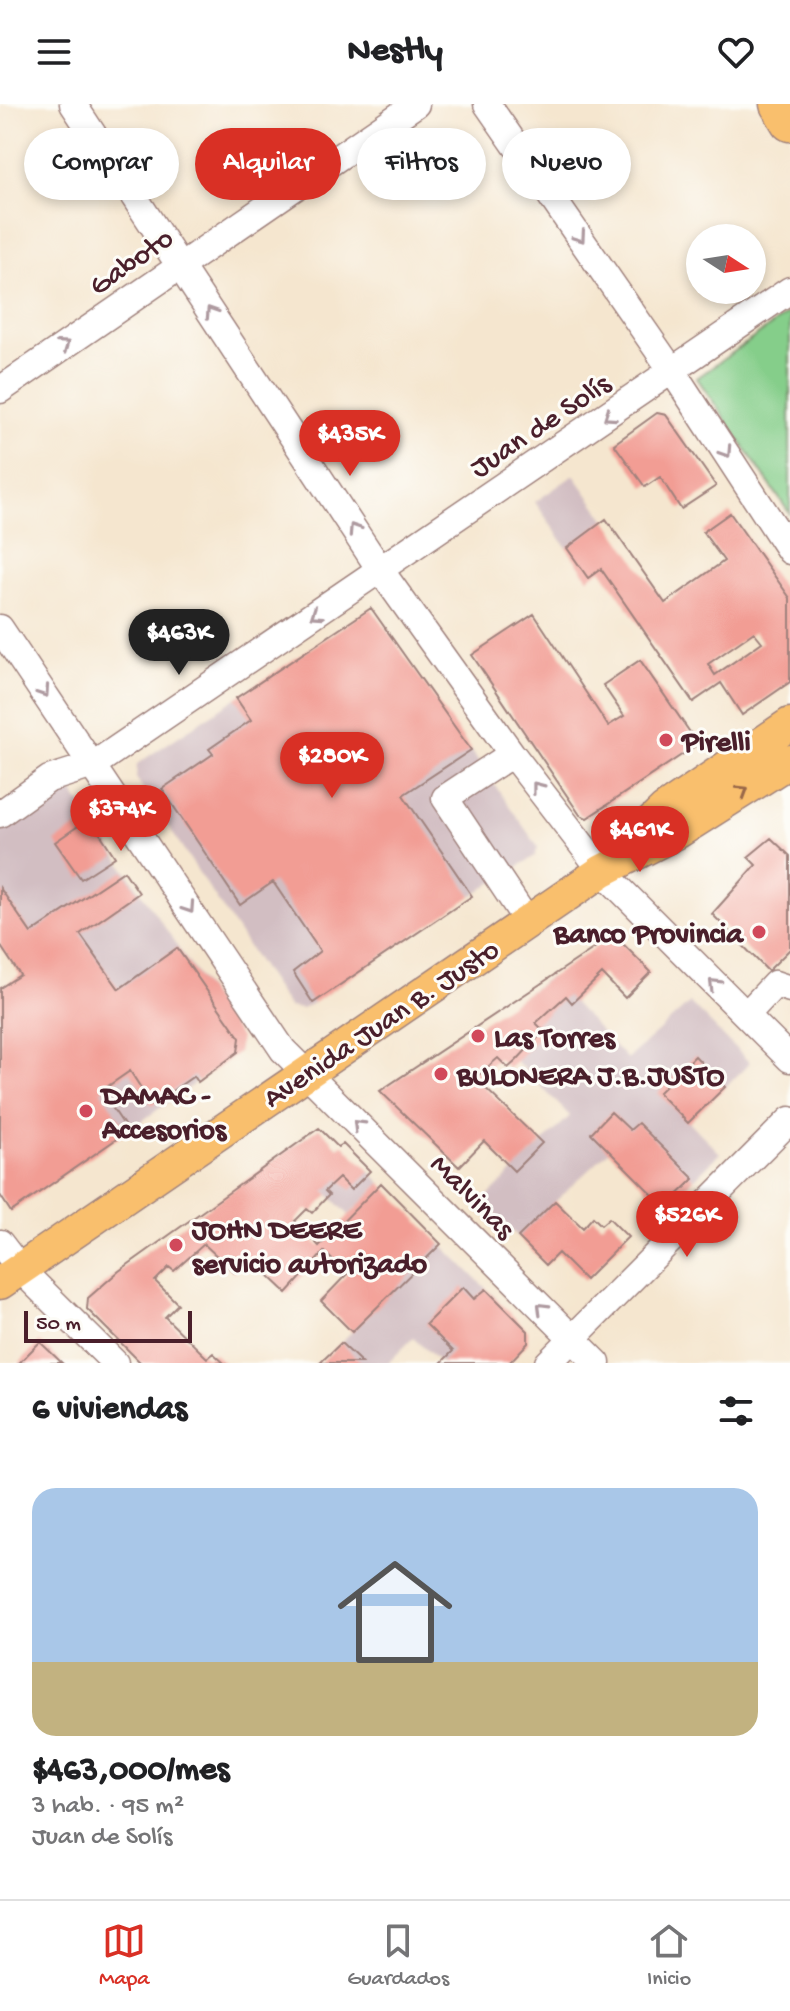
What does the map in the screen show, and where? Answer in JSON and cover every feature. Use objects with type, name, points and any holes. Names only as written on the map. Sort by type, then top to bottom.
[{"type":"highway","points":[[779,104],[790,122]]},
{"type":"main road","name":"Avenida Juan B. Justo","points":[[602,871],[664,810],[790,724]]},
{"type":"main road","name":"Avenida Juan B. Justo","points":[[10,1276],[602,871],[678,832],[790,761]]},
{"type":"street","points":[[73,104],[381,571],[512,754],[602,871],[790,1059]]},
{"type":"street","name":"Gaboto","points":[[0,390],[179,264],[416,104]]},
{"type":"street","points":[[487,104],[673,372],[790,551]]},
{"type":"street","name":"Juan de Solís","points":[[0,814],[49,779],[93,765],[790,290]]},
{"type":"street","name":"Malvinas","points":[[0,628],[283,1050],[597,1363]]},
{"type":"street","points":[[512,754],[445,798],[527,921]]},
{"type":"street","points":[[746,1015],[775,984],[790,989]]},
{"type":"street","points":[[548,1363],[790,1120]]},
{"type":"street","points":[[0,1243],[10,1276],[115,1363]]},
{"type":"shaded area","points":[[574,475],[627,550],[588,578],[535,502]]},
{"type":"shaded area","points":[[371,608],[538,847],[535,856],[472,896],[403,795],[313,1003],[302,1009],[288,1007],[136,778],[137,764]]},
{"type":"shaded area","points":[[55,785],[70,788],[240,1038],[238,1052],[128,1131],[0,945],[0,825]]},
{"type":"shaded area","points":[[549,977],[627,1059],[690,1003],[750,1063],[689,1122],[720,1153],[694,1179],[638,1123],[518,1237],[483,1201],[570,1116],[516,1061],[514,1002]]},
{"type":"shaded area","points":[[319,1128],[338,1147],[343,1144],[381,1183],[349,1215],[286,1151]]},
{"type":"shaded area","points":[[441,1244],[500,1302],[441,1363],[413,1338],[388,1363],[320,1363]]},
{"type":"green space","points":[[790,312],[790,514],[697,378]]},
{"type":"building","points":[[657,413],[666,415],[716,486],[681,509],[660,477],[645,487],[614,444]]},
{"type":"building","points":[[730,513],[790,598],[790,682],[742,715],[721,683],[693,702],[601,569],[588,578],[567,548],[606,519],[665,603],[724,561],[703,532]],"holes":[[[754,632],[762,642],[715,675],[708,664]]]},
{"type":"building","points":[[371,608],[471,750],[403,795],[472,896],[313,1003],[293,972],[320,951],[273,882],[240,905],[162,789],[213,754],[209,749],[251,720],[236,698]]},
{"type":"building","points":[[534,614],[608,726],[624,716],[603,685],[640,660],[698,744],[587,818],[580,815],[472,655]]},
{"type":"building","points":[[90,818],[115,857],[81,879],[55,842]]},
{"type":"building","name":"Banco Provincia","points":[[771,838],[790,856],[790,949],[768,971],[712,914],[756,865],[748,857]]},
{"type":"building","points":[[124,871],[139,893],[80,934],[119,989],[177,948],[240,1038],[238,1052],[198,1082],[194,1076],[152,1105],[130,1071],[101,1091],[128,1131],[11,1212],[0,1195],[0,988],[20,975],[0,945],[0,888],[31,933]]},
{"type":"building","points":[[614,935],[651,972],[625,998],[602,974],[572,1003],[566,996],[536,1023],[544,1031],[508,1068],[498,1058],[475,1078],[542,1143],[514,1171],[484,1141],[459,1167],[380,1091]]},
{"type":"building","points":[[695,1056],[725,1087],[688,1123],[658,1093]]},
{"type":"building","points":[[611,1112],[630,1130],[638,1123],[694,1179],[665,1207],[591,1133]]},
{"type":"building","points":[[319,1128],[338,1147],[343,1144],[370,1171],[351,1190],[339,1178],[325,1191],[329,1195],[312,1213],[307,1209],[295,1221],[319,1246],[381,1183],[441,1244],[352,1332],[321,1301],[347,1274],[324,1252],[287,1293],[249,1257],[234,1272],[204,1244],[174,1271],[169,1267],[155,1281],[178,1304],[165,1317],[207,1358],[213,1353],[224,1363],[141,1363],[87,1309],[88,1298],[119,1271]]},
{"type":"building","points":[[555,1201],[583,1228],[593,1217],[601,1225],[609,1218],[628,1237],[585,1280],[558,1253],[546,1265],[518,1237]]},
{"type":"building","points":[[463,1287],[474,1299],[486,1289],[528,1331],[528,1343],[509,1363],[441,1363],[453,1351],[426,1324]]},
{"type":"building","points":[[40,1342],[62,1363],[19,1363]]},
{"type":"building","points":[[341,1343],[362,1363],[320,1363]]},
{"type":"place","name":"Pirelli","points":[[666,740]]},
{"type":"place","name":"Banco Provincia","points":[[759,932]]},
{"type":"place","name":"Las Torres","points":[[478,1036]]},
{"type":"place","name":"BULONERA J.B.JUSTO","points":[[441,1074]]},
{"type":"place","name":"DAMAC - Accesorios","points":[[86,1111]]},
{"type":"place","name":"JOHN DEERE servicio autorizado","points":[[176,1245]]}]
